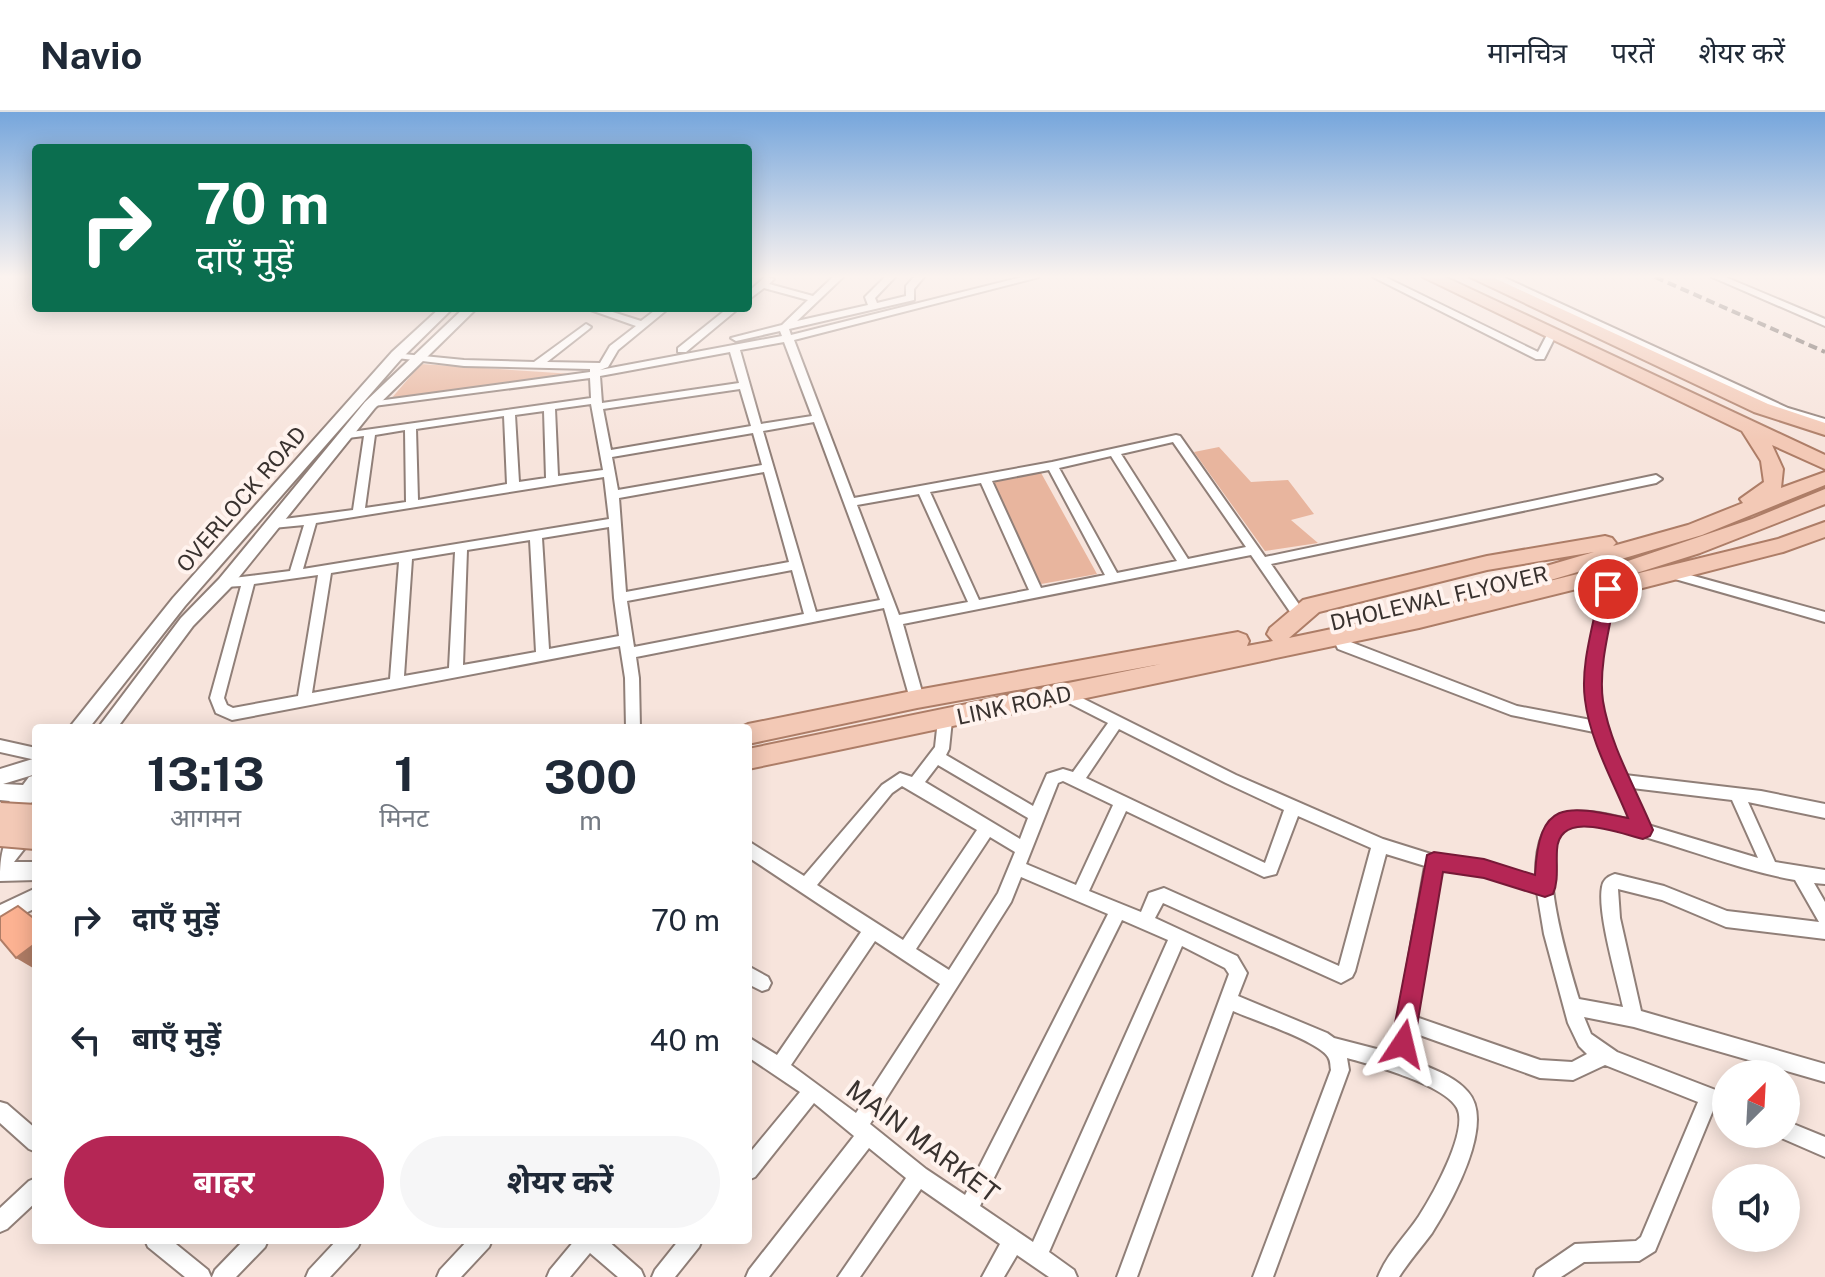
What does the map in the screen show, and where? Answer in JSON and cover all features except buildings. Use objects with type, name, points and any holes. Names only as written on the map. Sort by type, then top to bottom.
[{"type":"main road","points":[[1548,331],[1824,462]]},
{"type":"main road","points":[[1564,331],[1824,462]]},
{"type":"main road","points":[[1595,331],[1761,408],[1825,429]]},
{"type":"main road","points":[[1748,426],[1767,452],[1776,474],[1773,485]]},
{"type":"main road","points":[[1311,627],[1311,606],[1487,563],[1615,542],[1693,521],[1742,504],[1773,485],[1824,462]]},
{"type":"main road","name":"DHOLEWAL FLYOVER","points":[[1279,641],[1311,627],[1486,591],[1695,530],[1824,462]]},
{"type":"main road","name":"DHOLEWAL FLYOVER","points":[[1311,627],[1499,604],[1648,563],[1735,533],[1825,496]]},
{"type":"main road","points":[[1279,641],[1313,651],[1343,645],[1672,574],[1783,545],[1825,529]]},
{"type":"main road","name":"LINK ROAD","points":[[752,733],[917,699],[1279,641]]},
{"type":"main road","name":"LINK ROAD","points":[[752,758],[1066,695],[1279,641]]},
{"type":"main road","points":[[0,815],[32,803]]},
{"type":"main road","points":[[0,834],[32,837]]},
{"type":"street","name":"OVERLOCK ROAD","points":[[81,724],[179,602],[397,355],[422,331]]},
{"type":"street","name":"OVERLOCK ROAD","points":[[110,724],[187,622],[225,583],[370,405],[446,331]]},
{"type":"street","points":[[536,365],[580,331]]},
{"type":"street","points":[[633,724],[613,495],[597,404],[598,368],[614,348],[635,331]]},
{"type":"street","points":[[682,350],[705,331]]},
{"type":"street","points":[[370,405],[734,348],[792,331]]},
{"type":"street","points":[[397,355],[416,359],[598,368],[794,331]]},
{"type":"street","points":[[1488,331],[1540,357],[1552,333]]},
{"type":"street","points":[[1613,331],[1784,410],[1825,422]]},
{"type":"street","points":[[787,333],[895,621],[917,699]]},
{"type":"street","points":[[734,348],[811,616]]},
{"type":"street","points":[[348,435],[549,405],[597,404],[744,385]]},
{"type":"street","points":[[549,405],[552,479]]},
{"type":"street","points":[[509,412],[513,486]]},
{"type":"street","points":[[606,454],[819,418]]},
{"type":"street","points":[[410,426],[412,505]]},
{"type":"street","points":[[358,514],[370,431]]},
{"type":"street","points":[[849,503],[1052,466],[1176,438],[1311,627]]},
{"type":"street","points":[[1113,451],[1185,564]]},
{"type":"street","points":[[1052,466],[1114,579]]},
{"type":"street","points":[[613,495],[767,468]]},
{"type":"street","points":[[273,524],[358,514],[552,479],[610,473]]},
{"type":"street","points":[[985,478],[1037,593]]},
{"type":"street","points":[[1262,562],[1656,479]]},
{"type":"street","points":[[923,490],[975,604]]},
{"type":"street","points":[[295,574],[311,520]]},
{"type":"street","points":[[225,583],[325,570],[615,522]]},
{"type":"street","points":[[536,534],[543,655]]},
{"type":"street","points":[[456,672],[461,547]]},
{"type":"street","points":[[895,621],[1254,550]]},
{"type":"street","points":[[397,684],[406,555]]},
{"type":"street","points":[[620,598],[796,565]]},
{"type":"street","points":[[304,702],[325,570]]},
{"type":"street","points":[[1672,574],[1825,617]]},
{"type":"street","points":[[249,581],[217,698],[221,709],[232,714],[543,655],[627,647],[888,603]]},
{"type":"street","points":[[1608,589],[1593,687],[1601,728],[1643,830]]},
{"type":"street","points":[[179,602],[205,605]]},
{"type":"street","points":[[1343,645],[1516,711],[1601,728]]},
{"type":"street","points":[[1066,695],[1293,807],[1380,845],[1434,862],[1484,869],[1545,887]]},
{"type":"street","points":[[915,784],[937,757],[945,741],[945,720]]},
{"type":"street","points":[[1076,780],[1117,721]]},
{"type":"street","points":[[0,746],[32,753]]},
{"type":"street","points":[[937,757],[1036,815]]},
{"type":"street","points":[[0,777],[32,767]]},
{"type":"street","points":[[756,1277],[862,1132],[1005,897],[1052,778],[1063,775],[1076,780],[1235,859],[1264,870],[1270,869],[1274,861],[1293,807]]},
{"type":"street","points":[[806,886],[894,782],[900,779],[915,784],[1023,849]]},
{"type":"street","points":[[1622,781],[1737,795],[1825,811]]},
{"type":"street","points":[[0,792],[32,801]]},
{"type":"street","points":[[1737,795],[1770,868]]},
{"type":"street","points":[[1079,895],[1123,801]]},
{"type":"street","points":[[0,827],[32,803]]},
{"type":"street","points":[[0,865],[32,806]]},
{"type":"street","points":[[1712,1097],[1604,1056],[1585,1040],[1573,1006],[1545,887],[1547,845],[1553,830],[1564,819],[1581,817],[1643,830],[1770,868],[1825,877]]},
{"type":"street","points":[[905,951],[987,828]]},
{"type":"street","points":[[1145,923],[1155,898],[1164,895],[1341,975],[1346,971],[1380,845]]},
{"type":"street","points":[[752,851],[952,982]]},
{"type":"street","points":[[1399,1066],[1434,862]]},
{"type":"street","points":[[1016,867],[1178,936],[1237,967],[1229,1001],[1127,1277]]},
{"type":"street","points":[[0,872],[32,871]]},
{"type":"street","points":[[1800,874],[1825,918]]},
{"type":"street","points":[[1634,1018],[1612,918],[1610,886],[1615,881],[1664,893],[1726,919],[1825,931]]},
{"type":"street","points":[[0,915],[32,900]]},
{"type":"street","points":[[968,1210],[1118,911]]},
{"type":"street","points":[[779,1067],[872,930]]},
{"type":"street","points":[[1037,1256],[1178,936]]},
{"type":"street","points":[[1229,1001],[1331,1046],[1360,1052],[1447,1086],[1460,1095],[1469,1110],[1441,1199],[1388,1277]]},
{"type":"street","points":[[1573,1006],[1634,1018],[1825,1073]]},
{"type":"street","points":[[1407,1022],[1540,1069],[1573,1071],[1604,1056]]},
{"type":"street","points":[[1263,1277],[1340,1070],[1340,1060],[1331,1046]]},
{"type":"street","name":"MAIN MARKET","points":[[752,1049],[813,1090],[919,1176],[1067,1277]]},
{"type":"street","points":[[752,1165],[813,1090]]},
{"type":"street","points":[[0,1111],[32,1139]]},
{"type":"street","points":[[1544,1277],[1575,1254],[1639,1251],[1648,1244],[1712,1111]]},
{"type":"street","points":[[1800,1136],[1825,1147]]},
{"type":"street","points":[[848,1277],[919,1176]]},
{"type":"street","points":[[0,1222],[32,1192]]},
{"type":"street","points":[[992,1277],[1014,1240]]},
{"type":"street","points":[[160,1244],[201,1277]]},
{"type":"street","points":[[222,1277],[254,1244]]},
{"type":"street","points":[[316,1277],[347,1244]]},
{"type":"street","points":[[447,1277],[478,1244]]},
{"type":"street","points":[[557,1277],[586,1244]]},
{"type":"street","points":[[594,1244],[634,1277]]},
{"type":"street","points":[[662,1277],[689,1244]]},
{"type":"shaded area","points":[[421,364],[573,374],[390,400]]},
{"type":"shaded area","points":[[1219,447],[1251,482],[1288,480],[1314,514],[1291,520],[1318,543],[1265,551],[1194,452]]},
{"type":"shaded area","points":[[1040,471],[1097,574],[1041,584],[981,483]]},
{"type":"railway","points":[[1778,331],[1825,352]]},
{"type":"route","points":[[1403,1044],[1434,862],[1484,869],[1545,887],[1547,845],[1553,830],[1564,819],[1581,817],[1643,830],[1601,728],[1594,699],[1594,676],[1608,589]]}]
